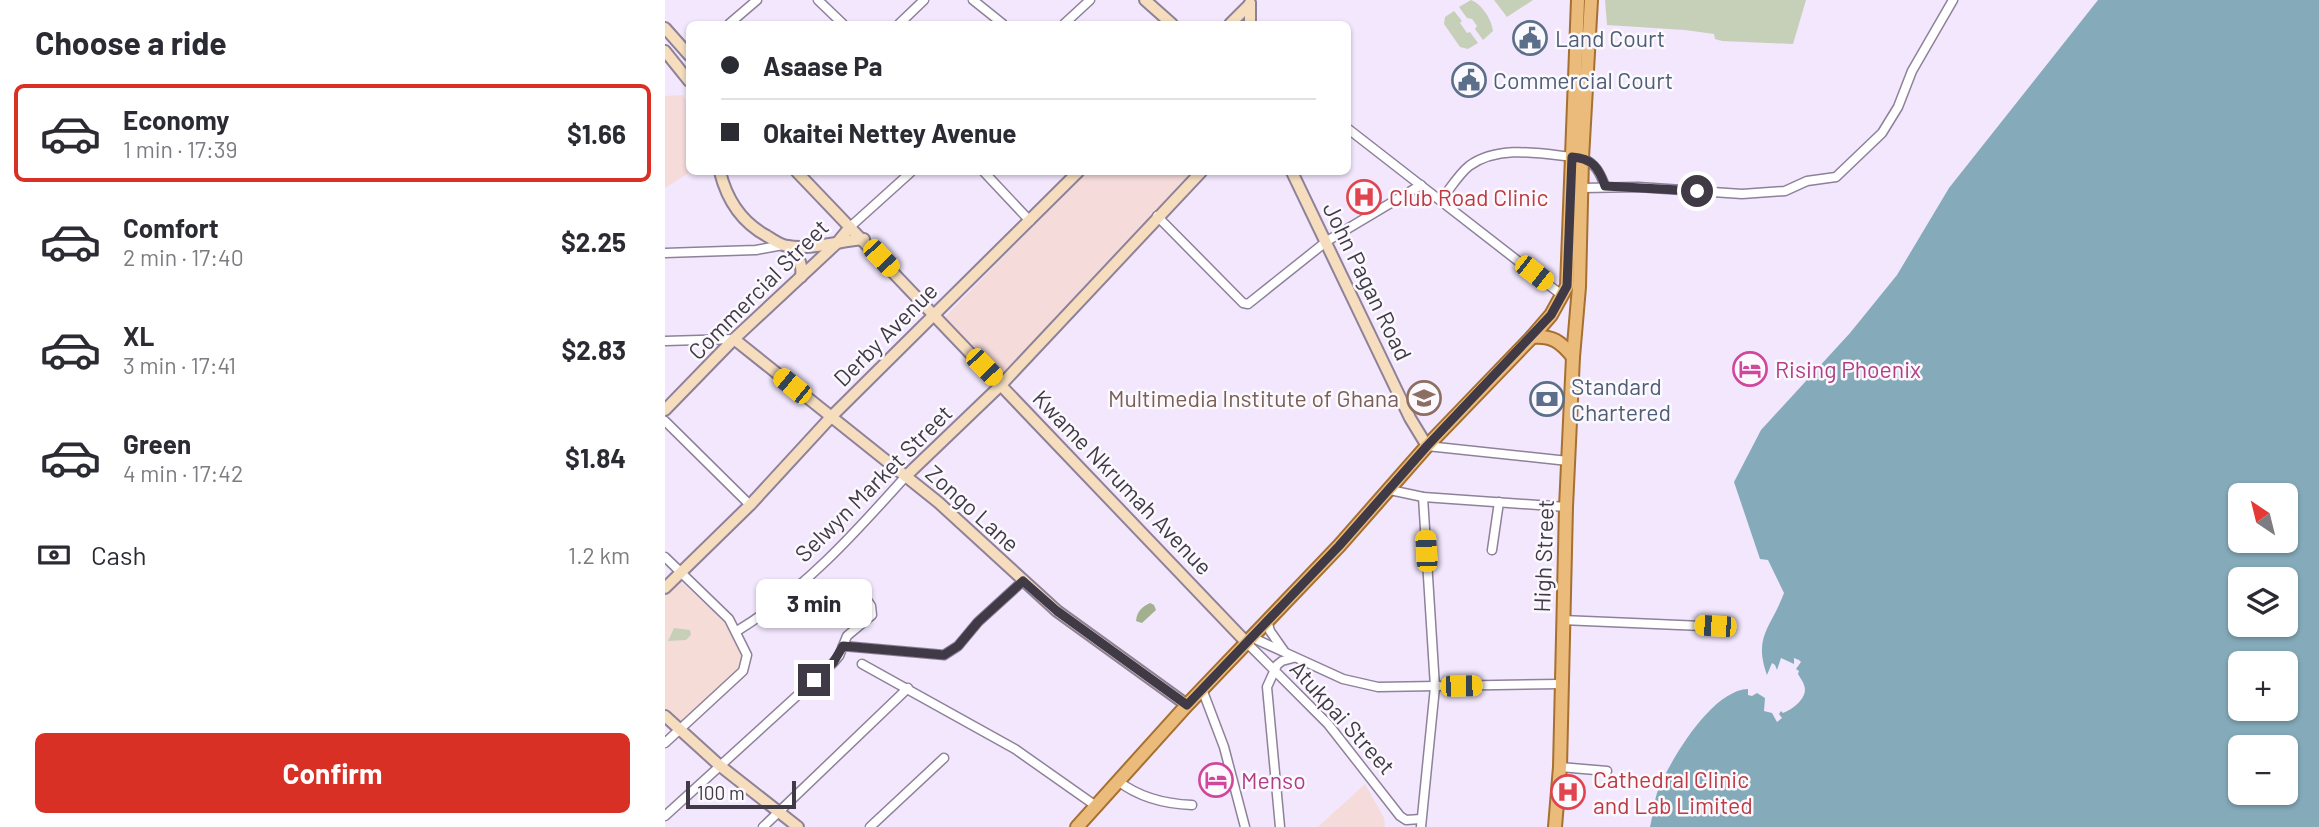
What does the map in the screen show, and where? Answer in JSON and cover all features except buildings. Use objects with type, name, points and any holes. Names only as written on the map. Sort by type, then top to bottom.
[{"type":"main road","points":[[1145,0],[1169,21]]},
{"type":"main road","points":[[1077,827],[1427,446],[1532,337],[1570,290],[1582,188],[1577,158],[1578,0]]},
{"type":"main road","points":[[1570,290],[1577,158],[1591,0]]},
{"type":"main road","points":[[1234,21],[1250,10]]},
{"type":"main road","points":[[665,28],[686,52]]},
{"type":"main road","points":[[665,51],[686,77]]},
{"type":"main road","points":[[721,175],[735,209],[759,232],[785,246],[799,258],[802,267],[800,277]]},
{"type":"main road","name":"Kwame Nkrumah Avenue","points":[[800,175],[1249,640]]},
{"type":"main road","name":"Derby Avenue","points":[[665,589],[750,505],[831,417],[1075,175]]},
{"type":"main road","name":"Selwyn Market Street","points":[[906,476],[1001,384],[1198,175]]},
{"type":"main road","name":"John Pagan Road","points":[[1294,175],[1410,418],[1427,446]]},
{"type":"main road","name":"Commercial Street","points":[[665,410],[734,339],[837,243],[850,227]]},
{"type":"main road","points":[[785,246],[863,239]]},
{"type":"main road","name":"High Street","points":[[1555,827],[1560,767],[1562,620],[1573,357],[1570,290]]},
{"type":"main road","points":[[1532,337],[1558,341],[1573,357]]},
{"type":"main road","name":"Zongo Lane","points":[[734,339],[906,476],[1057,611],[1187,705]]},
{"type":"main road","points":[[665,716],[719,765],[798,827]]},
{"type":"street","points":[[732,21],[757,0]]},
{"type":"street","points":[[818,0],[840,21]]},
{"type":"street","points":[[902,21],[924,0]]},
{"type":"street","points":[[973,0],[999,21]]},
{"type":"street","points":[[1067,21],[1090,0]]},
{"type":"street","points":[[1582,188],[1605,186],[1742,194],[1785,191],[1807,181],[1836,177],[1882,133],[1898,107],[1912,71],[1953,0]]},
{"type":"street","points":[[1351,131],[1441,200],[1570,290]]},
{"type":"street","points":[[1441,200],[1468,167],[1508,152],[1590,161],[1600,173],[1605,186]]},
{"type":"street","points":[[850,227],[908,175]]},
{"type":"street","points":[[987,175],[1030,221]]},
{"type":"street","points":[[1157,216],[1245,304],[1327,241],[1422,186]]},
{"type":"street","points":[[665,253],[756,250],[785,246]]},
{"type":"street","points":[[665,341],[734,339]]},
{"type":"street","points":[[665,421],[750,505]]},
{"type":"street","points":[[1427,446],[1568,461]]},
{"type":"street","name":"Selwyn Market Street","points":[[737,631],[798,587],[850,537],[906,476]]},
{"type":"street","points":[[1389,490],[1423,497],[1566,508]]},
{"type":"street","points":[[1421,823],[1435,687],[1423,497]]},
{"type":"street","points":[[1492,550],[1499,502]]},
{"type":"street","points":[[665,557],[729,618],[747,655],[743,671],[665,743]]},
{"type":"street","points":[[843,646],[944,655],[958,646],[978,622],[1023,581]]},
{"type":"street","points":[[665,816],[833,663],[847,636],[872,615],[871,606],[861,591]]},
{"type":"street","points":[[1267,620],[1270,631],[1284,651],[1293,658],[1343,679],[1378,687],[1560,684]]},
{"type":"street","points":[[1562,620],[1726,626]]},
{"type":"street","points":[[1249,640],[1284,651]]},
{"type":"street","name":"Atukpai Street","points":[[1249,640],[1273,670],[1328,724],[1400,816],[1421,823]]},
{"type":"street","points":[[1280,827],[1267,687],[1273,670],[1282,661],[1293,658]]},
{"type":"street","points":[[863,664],[1040,765],[1096,806]]},
{"type":"street","points":[[762,827],[908,688]]},
{"type":"street","points":[[1202,689],[1224,747],[1245,827]]},
{"type":"street","points":[[870,827],[944,758]]},
{"type":"street","points":[[1560,767],[1607,771]]},
{"type":"street","points":[[1118,781],[1135,794],[1144,797],[1192,805]]},
{"type":"shaded area","points":[[683,95],[686,100],[686,175],[665,188],[665,96]]},
{"type":"shaded area","points":[[1082,175],[1196,175],[1003,374],[944,318]]},
{"type":"shaded area","points":[[677,578],[732,629],[747,651],[743,666],[680,726],[665,715],[665,590]]},
{"type":"shaded area","points":[[1365,784],[1384,818],[1385,827],[1318,827]]},
{"type":"green space","points":[[1471,0],[1483,9],[1492,27],[1493,31],[1483,40],[1472,19],[1467,18],[1459,7]]},
{"type":"green space","points":[[1494,0],[1533,0],[1507,17]]},
{"type":"green space","points":[[1605,0],[1806,0],[1793,44],[1722,41],[1715,39],[1714,34],[1607,25]]},
{"type":"green space","points":[[1454,11],[1467,33],[1470,32],[1478,43],[1468,49],[1460,47],[1444,24],[1445,17]]},
{"type":"green space","points":[[1150,603],[1156,610],[1142,623],[1136,621],[1140,610]]},
{"type":"green space","points":[[674,628],[690,630],[691,635],[686,640],[668,641]]},
{"type":"water","points":[[2098,0],[2319,0],[2319,827],[1650,827],[1658,790],[1672,761],[1707,713],[1734,692],[1748,689],[1748,695],[1757,693],[1765,698],[1764,711],[1772,713],[1777,722],[1782,718],[1779,714],[1781,711],[1783,713],[1791,709],[1804,694],[1804,684],[1796,669],[1801,662],[1799,660],[1794,658],[1794,664],[1781,658],[1777,670],[1772,663],[1767,675],[1763,662],[1763,641],[1784,593],[1768,560],[1760,559],[1734,482],[1761,430],[1850,333],[1897,275],[1949,188]]},
{"type":"place","name":"Land Court","points":[[1530,38]]},
{"type":"place","name":"Commercial Court","points":[[1469,80]]},
{"type":"place","name":"Club Road Clinic","points":[[1364,197]]},
{"type":"place","name":"Rising Phoenix","points":[[1750,369]]},
{"type":"place","name":"Multimedia Institute of Ghana","points":[[1424,398]]},
{"type":"place","name":"Standard Chartered","points":[[1547,399]]},
{"type":"place","name":"Menso","points":[[1216,780]]},
{"type":"place","name":"Cathedral Clinic and Lab Limited","points":[[1568,792]]},
{"type":"route","points":[[814,680],[839,656],[843,646],[935,655],[951,653],[978,622],[1023,581],[1057,611],[1187,705],[1339,546],[1427,446],[1551,315],[1567,286],[1572,157],[1590,161],[1600,173],[1605,186],[1697,191]]}]
